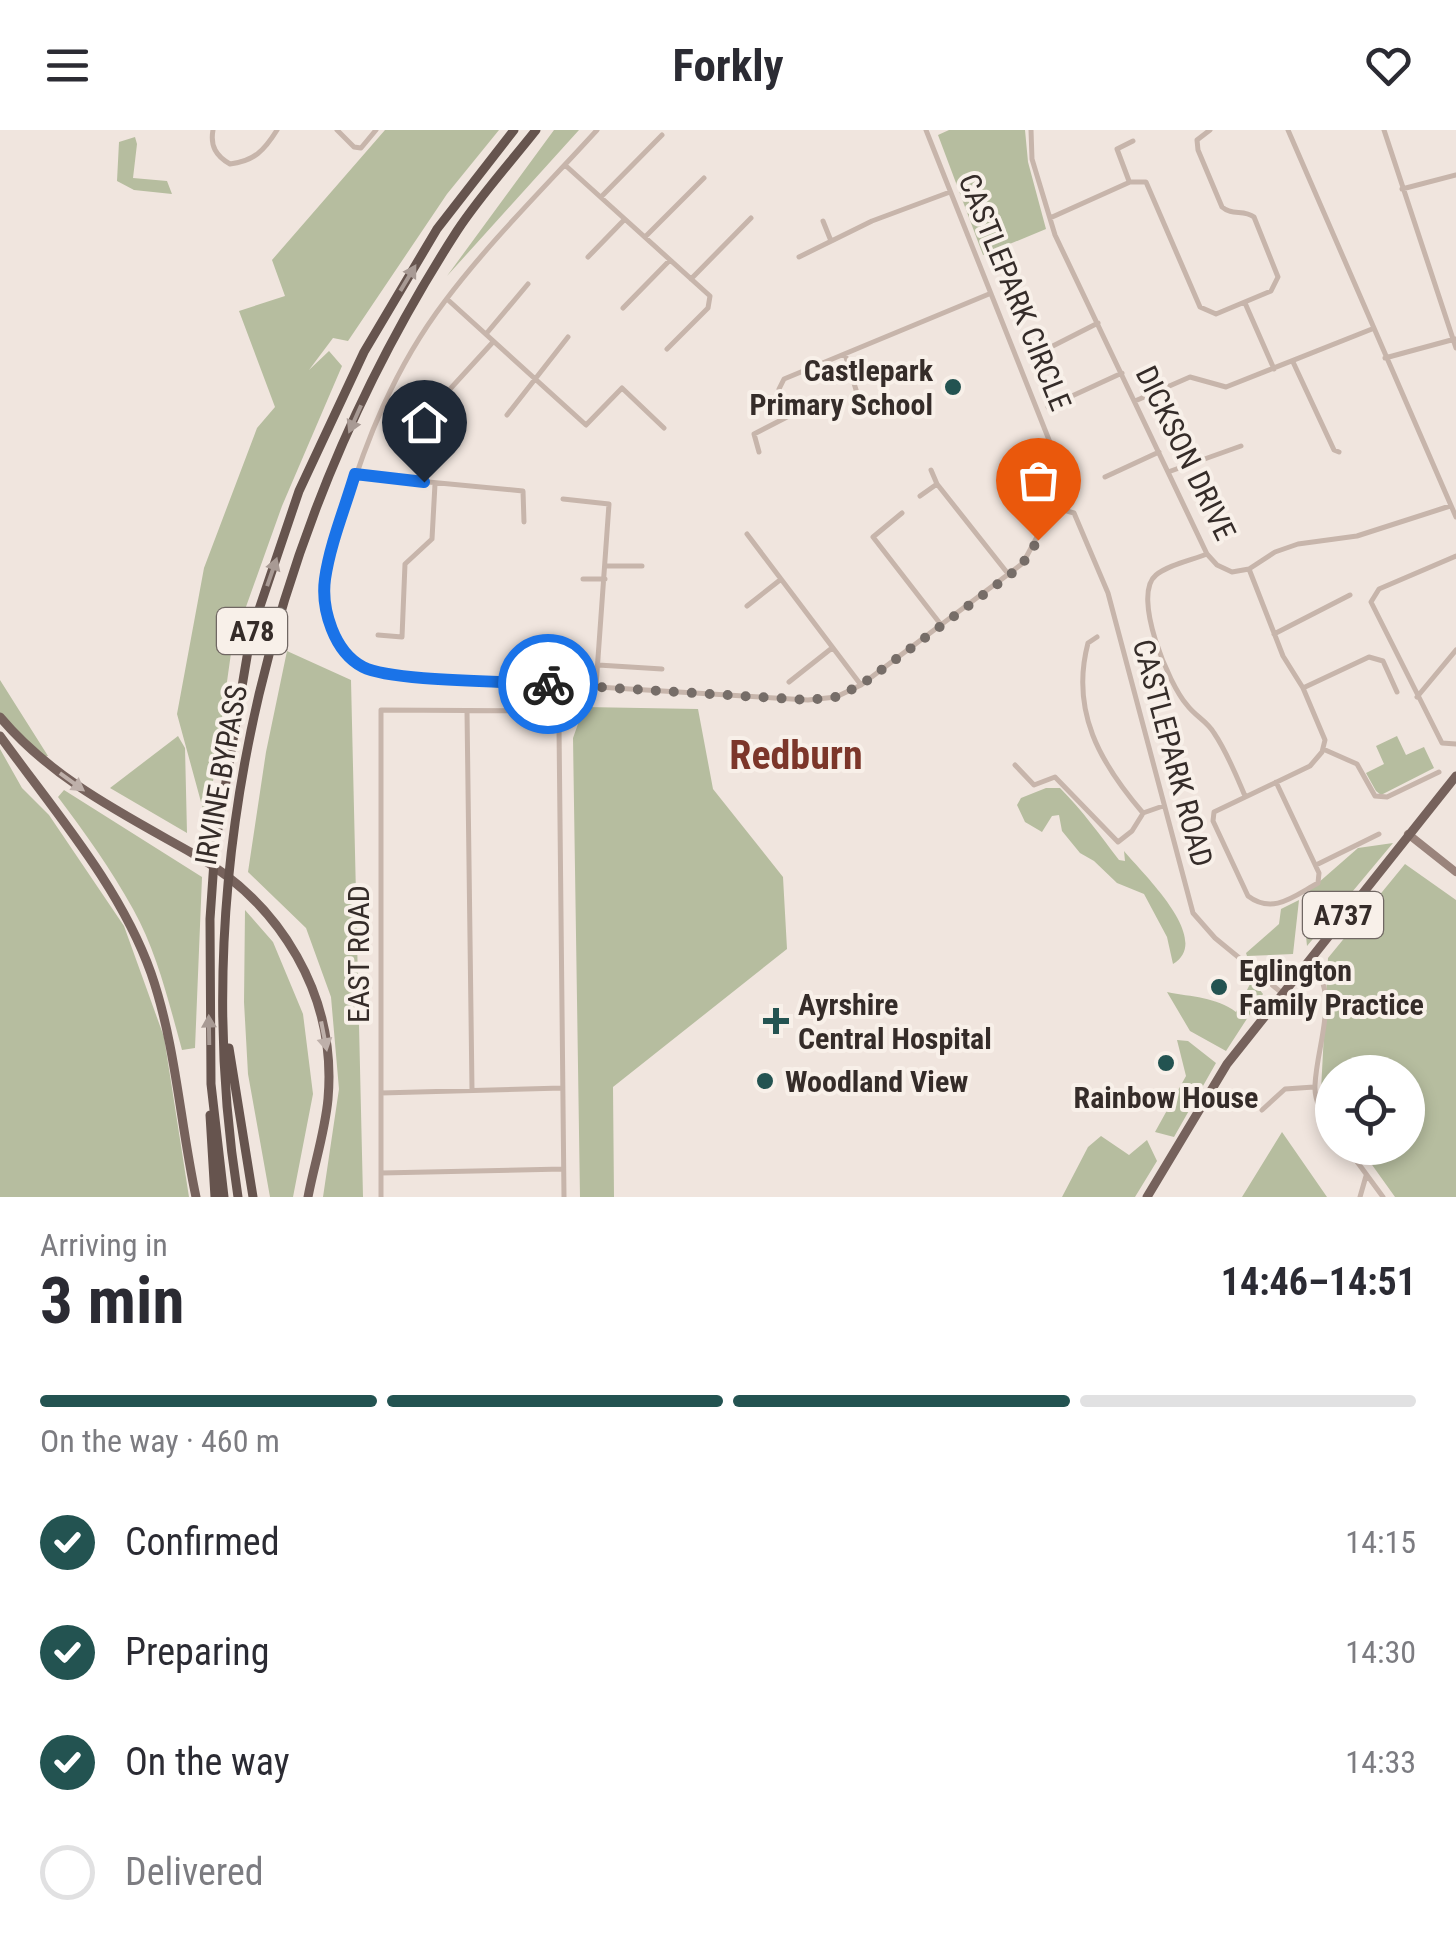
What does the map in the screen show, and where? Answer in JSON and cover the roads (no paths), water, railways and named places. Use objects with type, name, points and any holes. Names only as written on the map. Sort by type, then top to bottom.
[{"type":"highway","name":"IRVINE BYPASS","points":[[224,1197],[210,1084],[210,919],[215,847],[251,633],[299,492],[364,352],[437,229],[514,130]]},
{"type":"highway","name":"IRVINE BYPASS","points":[[238,1197],[229,1130],[222,986],[232,839],[242,764],[276,625],[325,486],[385,352],[458,228],[536,130]]},
{"type":"highway","points":[[222,986],[253,1197]]},
{"type":"highway","points":[[210,1084],[209,1143],[215,1197]]},
{"type":"main road","points":[[0,717],[19,740],[74,784],[195,854],[246,892],[279,925],[304,966],[319,1008],[328,1054],[328,1100],[308,1197]]},
{"type":"main road","points":[[0,736],[99,874],[130,926],[151,973],[169,1037],[196,1197]]},
{"type":"main road","name":"A737","points":[[1147,1197],[1227,1064],[1456,776]]},
{"type":"main road","points":[[1408,834],[1456,872]]},
{"type":"street","points":[[214,130],[218,157],[230,164],[257,157],[277,130]]},
{"type":"street","points":[[337,130],[354,148],[361,148],[376,130]]},
{"type":"street","name":"CASTLEPARK CIRCLE","points":[[597,130],[446,298],[377,415],[355,474],[325,580],[326,610],[334,634],[346,654],[364,668],[405,675],[808,700],[836,697],[861,685],[1023,563],[1053,507],[1058,474],[1055,455],[926,130]]},
{"type":"street","name":"DICKSON DRIVE","points":[[1030,130],[1032,159],[1049,219],[1207,554],[1218,565],[1232,572],[1249,568],[1298,544],[1357,536],[1450,506]]},
{"type":"street","points":[[1049,219],[1130,182],[1146,182],[1200,307],[1216,314],[1271,291],[1278,276],[1254,218],[1249,213],[1222,207],[1198,150],[1198,140],[1210,130]]},
{"type":"street","points":[[1288,130],[1456,517]]},
{"type":"street","points":[[1384,130],[1456,348]]},
{"type":"street","points":[[601,197],[662,135]]},
{"type":"street","points":[[1130,182],[1118,149],[1134,141]]},
{"type":"street","points":[[565,164],[710,296],[708,308],[667,349]]},
{"type":"street","points":[[1402,189],[1456,175]]},
{"type":"street","points":[[644,237],[704,178]]},
{"type":"street","points":[[799,257],[872,221],[950,192]]},
{"type":"street","points":[[691,279],[751,218]]},
{"type":"street","points":[[588,257],[625,219]]},
{"type":"street","points":[[823,221],[832,241]]},
{"type":"street","points":[[624,308],[670,260]]},
{"type":"street","points":[[486,334],[528,284]]},
{"type":"street","points":[[758,452],[754,434],[787,417],[780,390],[784,379],[989,294]]},
{"type":"street","points":[[446,298],[586,425],[622,388],[664,428]]},
{"type":"street","points":[[1245,303],[1274,369]]},
{"type":"street","points":[[1042,352],[1098,323]]},
{"type":"street","points":[[1135,400],[1190,377],[1226,387],[1372,328]]},
{"type":"street","points":[[507,415],[568,337]]},
{"type":"street","points":[[1385,358],[1454,339]]},
{"type":"street","points":[[451,388],[494,341]]},
{"type":"street","points":[[845,354],[857,393],[865,404],[883,402]]},
{"type":"street","points":[[1292,362],[1334,450],[1340,452]]},
{"type":"street","points":[[1048,407],[1122,372]]},
{"type":"street","points":[[1168,472],[1241,446]]},
{"type":"street","points":[[1105,477],[1159,452]]},
{"type":"street","points":[[931,470],[937,484],[1010,575]]},
{"type":"street","points":[[355,474],[524,491],[524,522]]},
{"type":"street","points":[[378,636],[402,637],[406,564],[432,539],[435,484]]},
{"type":"street","points":[[920,496],[937,484]]},
{"type":"street","points":[[564,499],[609,504],[596,686]]},
{"type":"street","name":"CASTLEPARK ROAD","points":[[1053,507],[1074,513],[1108,593],[1193,912],[1215,938],[1282,993]]},
{"type":"street","points":[[902,513],[873,537],[942,626]]},
{"type":"street","points":[[746,534],[861,685]]},
{"type":"street","points":[[1207,554],[1155,576],[1146,592],[1149,615],[1155,640],[1186,704],[1216,735],[1245,796]]},
{"type":"street","points":[[1456,556],[1373,594],[1372,607],[1442,743],[1456,744]]},
{"type":"street","points":[[606,566],[642,566]]},
{"type":"street","points":[[1249,568],[1274,634],[1325,740],[1310,766],[1245,796],[1214,812],[1213,822],[1248,896],[1271,906],[1318,883],[1316,864],[1276,782]]},
{"type":"street","points":[[583,579],[605,580]]},
{"type":"street","points":[[747,606],[781,580]]},
{"type":"street","points":[[1274,634],[1350,595]]},
{"type":"street","points":[[1098,637],[1088,643],[1084,660],[1084,701],[1092,737],[1113,778],[1143,814]]},
{"type":"street","points":[[789,682],[832,648]]},
{"type":"street","points":[[1417,698],[1456,650]]},
{"type":"street","points":[[1303,688],[1369,657],[1383,662],[1397,692]]},
{"type":"street","points":[[598,665],[662,670]]},
{"type":"street","name":"EAST ROAD","points":[[381,1197],[381,710],[467,711]]},
{"type":"street","points":[[472,1090],[467,711],[532,711],[558,727],[564,1197]]},
{"type":"street","points":[[1323,749],[1357,764],[1375,796],[1386,797],[1439,772]]},
{"type":"street","points":[[1015,765],[1034,785],[1054,777],[1118,842],[1132,831],[1143,814],[1164,806]]},
{"type":"street","points":[[1316,864],[1379,834]]},
{"type":"street","points":[[1310,957],[1321,972],[1325,995],[1324,1041],[1315,1091]]},
{"type":"street","points":[[1262,1110],[1285,1088],[1314,1086]]},
{"type":"street","points":[[381,1092],[562,1088]]},
{"type":"street","points":[[1359,1165],[1383,1197]]},
{"type":"street","points":[[381,1173],[563,1168]]},
{"type":"street","points":[[1360,1197],[1366,1174]]},
{"type":"place","name":"Castlepark Primary School","points":[[953,387]]},
{"type":"place","name":"Eglington Family Practice","points":[[1219,987]]},
{"type":"place","name":"Ayrshire Central Hospital","points":[[776,1021]]},
{"type":"place","name":"Rainbow House","points":[[1166,1063]]},
{"type":"place","name":"Woodland View","points":[[765,1081]]},
{"type":"district","name":"Redburn","points":[[796,755]]}]
